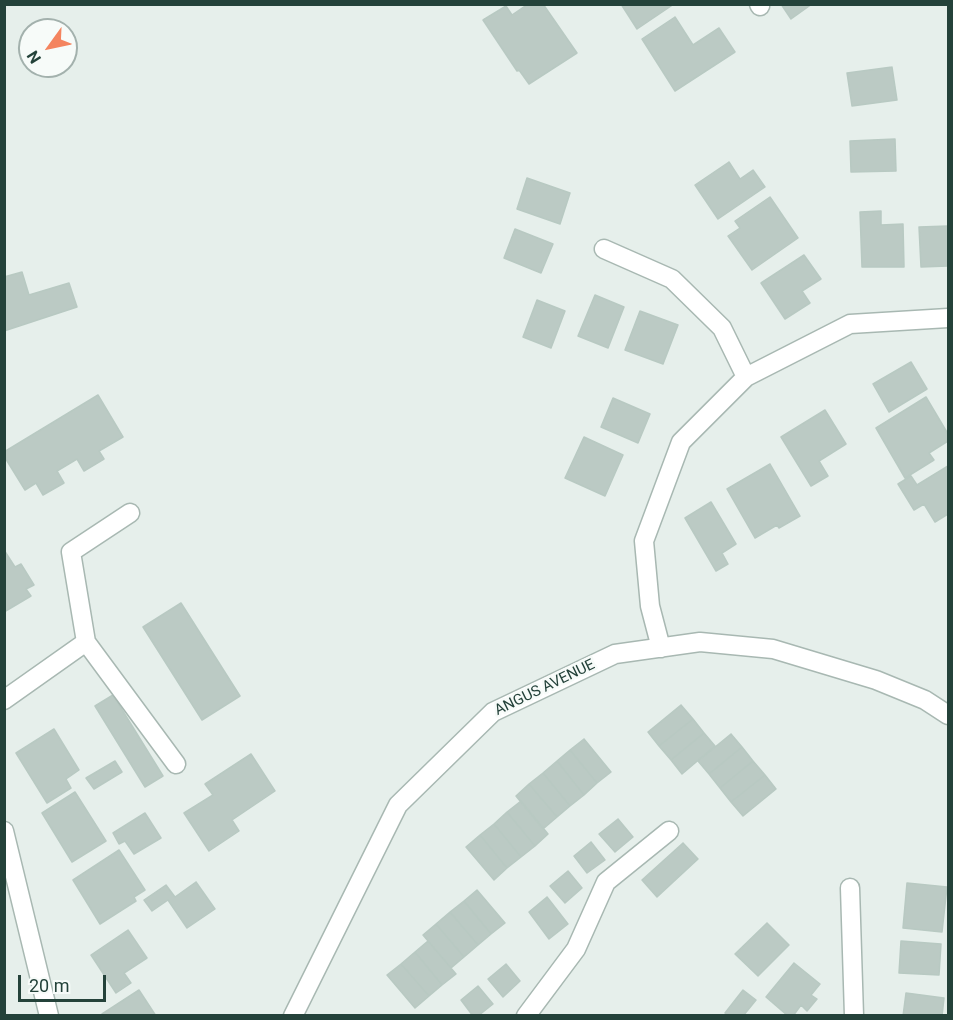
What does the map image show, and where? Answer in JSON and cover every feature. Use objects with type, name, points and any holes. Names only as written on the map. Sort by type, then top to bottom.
[{"type":"street","points":[[604,249],[672,279],[722,328],[746,377]]},
{"type":"street","points":[[662,648],[650,606],[645,542],[681,442],[746,377],[850,324],[948,318]]},
{"type":"street","points":[[130,513],[70,552],[86,642],[176,764]]},
{"type":"street","points":[[4,700],[86,642]]},
{"type":"street","name":"ANGUS AVENUE","points":[[293,1016],[398,805],[493,712],[615,654],[700,642],[773,649],[876,680],[925,700],[948,715]]},
{"type":"street","points":[[4,831],[49,1016]]},
{"type":"street","points":[[526,1016],[576,949],[606,882],[669,831]]},
{"type":"street","points":[[850,888],[854,1016]]},
{"type":"building","points":[[528,4],[543,4],[577,53],[529,84],[519,70],[517,71],[483,20],[506,6],[512,15]]},
{"type":"building","points":[[621,4],[674,4],[637,29]]},
{"type":"building","points":[[781,4],[812,4],[791,19]]},
{"type":"building","points":[[675,17],[693,45],[719,28],[735,52],[675,91],[642,39]]},
{"type":"building","points":[[892,67],[897,100],[852,106],[847,73]]},
{"type":"building","points":[[895,139],[896,171],[851,172],[850,141]]},
{"type":"building","points":[[729,162],[740,179],[753,170],[765,187],[718,219],[695,185]]},
{"type":"building","points":[[527,178],[570,193],[560,224],[517,209]]},
{"type":"building","points":[[770,197],[798,238],[752,270],[728,236],[740,228],[735,221]]},
{"type":"building","points":[[881,211],[881,225],[903,224],[904,267],[862,267],[860,212]]},
{"type":"building","points":[[948,226],[948,266],[921,267],[919,227]]},
{"type":"building","points":[[515,229],[553,244],[541,273],[504,258]]},
{"type":"building","points":[[804,255],[821,279],[802,291],[810,303],[785,319],[761,283]]},
{"type":"building","points":[[22,272],[29,295],[69,283],[77,307],[4,331],[4,277]]},
{"type":"building","points":[[595,295],[624,307],[608,348],[578,336]]},
{"type":"building","points":[[537,300],[565,311],[551,348],[523,337]]},
{"type":"building","points":[[640,311],[678,325],[663,364],[625,350]]},
{"type":"building","points":[[911,362],[927,389],[889,412],[873,384]]},
{"type":"building","points":[[98,395],[123,437],[99,451],[104,459],[84,471],[77,459],[57,471],[64,483],[43,495],[36,483],[25,490],[4,456],[4,452]]},
{"type":"building","points":[[926,397],[948,434],[948,441],[929,453],[934,460],[905,478],[876,428]]},
{"type":"building","points":[[613,398],[650,414],[638,443],[601,427]]},
{"type":"building","points":[[825,410],[846,444],[819,461],[828,476],[811,486],[781,437]]},
{"type":"building","points":[[584,437],[623,455],[605,496],[565,478]]},
{"type":"building","points":[[770,464],[800,516],[779,528],[777,525],[755,538],[727,489]]},
{"type":"building","points":[[948,466],[948,514],[935,522],[924,504],[914,510],[898,484],[911,476],[917,485]]},
{"type":"building","points":[[711,502],[736,544],[722,553],[728,564],[716,571],[685,518]]},
{"type":"building","points":[[4,550],[15,567],[21,564],[34,585],[26,589],[31,596],[4,612]]},
{"type":"building","points":[[181,603],[240,696],[202,720],[143,627]]},
{"type":"building","points":[[113,695],[163,776],[145,787],[95,706]]},
{"type":"building","points":[[681,705],[693,719],[659,746],[648,732]]},
{"type":"building","points":[[693,719],[704,733],[671,760],[659,746]]},
{"type":"building","points":[[54,729],[79,770],[66,779],[71,788],[47,803],[16,753]]},
{"type":"building","points":[[704,733],[715,746],[682,774],[671,760]]},
{"type":"building","points":[[731,734],[742,747],[709,774],[698,761]]},
{"type":"building","points":[[584,739],[611,772],[597,783],[570,750]]},
{"type":"building","points":[[742,747],[753,761],[720,788],[709,774]]},
{"type":"building","points":[[570,750],[597,783],[584,795],[557,761]]},
{"type":"building","points":[[251,754],[275,791],[232,820],[239,831],[209,851],[184,813],[213,795],[205,784]]},
{"type":"building","points":[[115,761],[122,772],[94,789],[86,778]]},
{"type":"building","points":[[557,761],[584,795],[570,806],[543,773]]},
{"type":"building","points":[[753,761],[765,775],[731,802],[720,788]]},
{"type":"building","points":[[543,773],[570,806],[557,817],[529,784]]},
{"type":"building","points":[[765,775],[776,789],[743,816],[731,802]]},
{"type":"building","points":[[529,784],[557,817],[543,829],[516,796]]},
{"type":"building","points":[[75,792],[106,841],[72,862],[42,813]]},
{"type":"building","points":[[521,801],[548,834],[535,846],[507,812]]},
{"type":"building","points":[[507,812],[535,846],[521,857],[494,824]]},
{"type":"building","points":[[145,813],[161,838],[134,854],[125,841],[119,844],[113,833]]},
{"type":"building","points":[[618,819],[633,837],[615,852],[599,834]]},
{"type":"building","points":[[494,824],[521,857],[507,868],[480,835]]},
{"type":"building","points":[[480,835],[507,868],[494,880],[466,847]]},
{"type":"building","points":[[591,842],[605,860],[587,873],[574,856]]},
{"type":"building","points":[[683,843],[698,859],[657,897],[642,880]]},
{"type":"building","points":[[119,850],[145,890],[134,897],[136,901],[100,924],[73,880]]},
{"type":"building","points":[[568,871],[582,888],[565,903],[550,886]]},
{"type":"building","points":[[196,882],[215,909],[187,928],[168,900],[152,911],[144,900],[166,885],[175,897]]},
{"type":"building","points":[[907,883],[947,887],[942,932],[903,928]]},
{"type":"building","points":[[477,890],[505,923],[491,934],[464,901]]},
{"type":"building","points":[[547,897],[568,924],[549,939],[529,912]]},
{"type":"building","points":[[464,901],[491,934],[478,945],[450,912]]},
{"type":"building","points":[[450,912],[478,945],[464,957],[436,924]]},
{"type":"building","points":[[767,923],[789,945],[758,976],[735,954]]},
{"type":"building","points":[[436,924],[464,957],[451,968],[423,935]]},
{"type":"building","points":[[128,930],[147,958],[124,973],[131,983],[116,993],[91,955]]},
{"type":"building","points":[[428,941],[456,974],[442,985],[415,952]]},
{"type":"building","points":[[901,941],[941,944],[939,975],[899,973]]},
{"type":"building","points":[[415,952],[442,985],[429,996],[401,964]]},
{"type":"building","points":[[794,963],[820,984],[811,995],[817,999],[807,1011],[801,1005],[793,1016],[788,1016],[766,997]]},
{"type":"building","points":[[401,964],[429,996],[415,1008],[387,975]]},
{"type":"building","points":[[506,964],[520,981],[503,997],[488,979]]},
{"type":"building","points":[[478,986],[493,1004],[478,1016],[473,1016],[461,1000]]},
{"type":"building","points":[[139,990],[156,1016],[103,1016],[102,1014]]},
{"type":"building","points":[[743,990],[756,1000],[743,1016],[728,1016],[725,1013]]},
{"type":"building","points":[[906,993],[944,998],[942,1016],[903,1016]]}]
